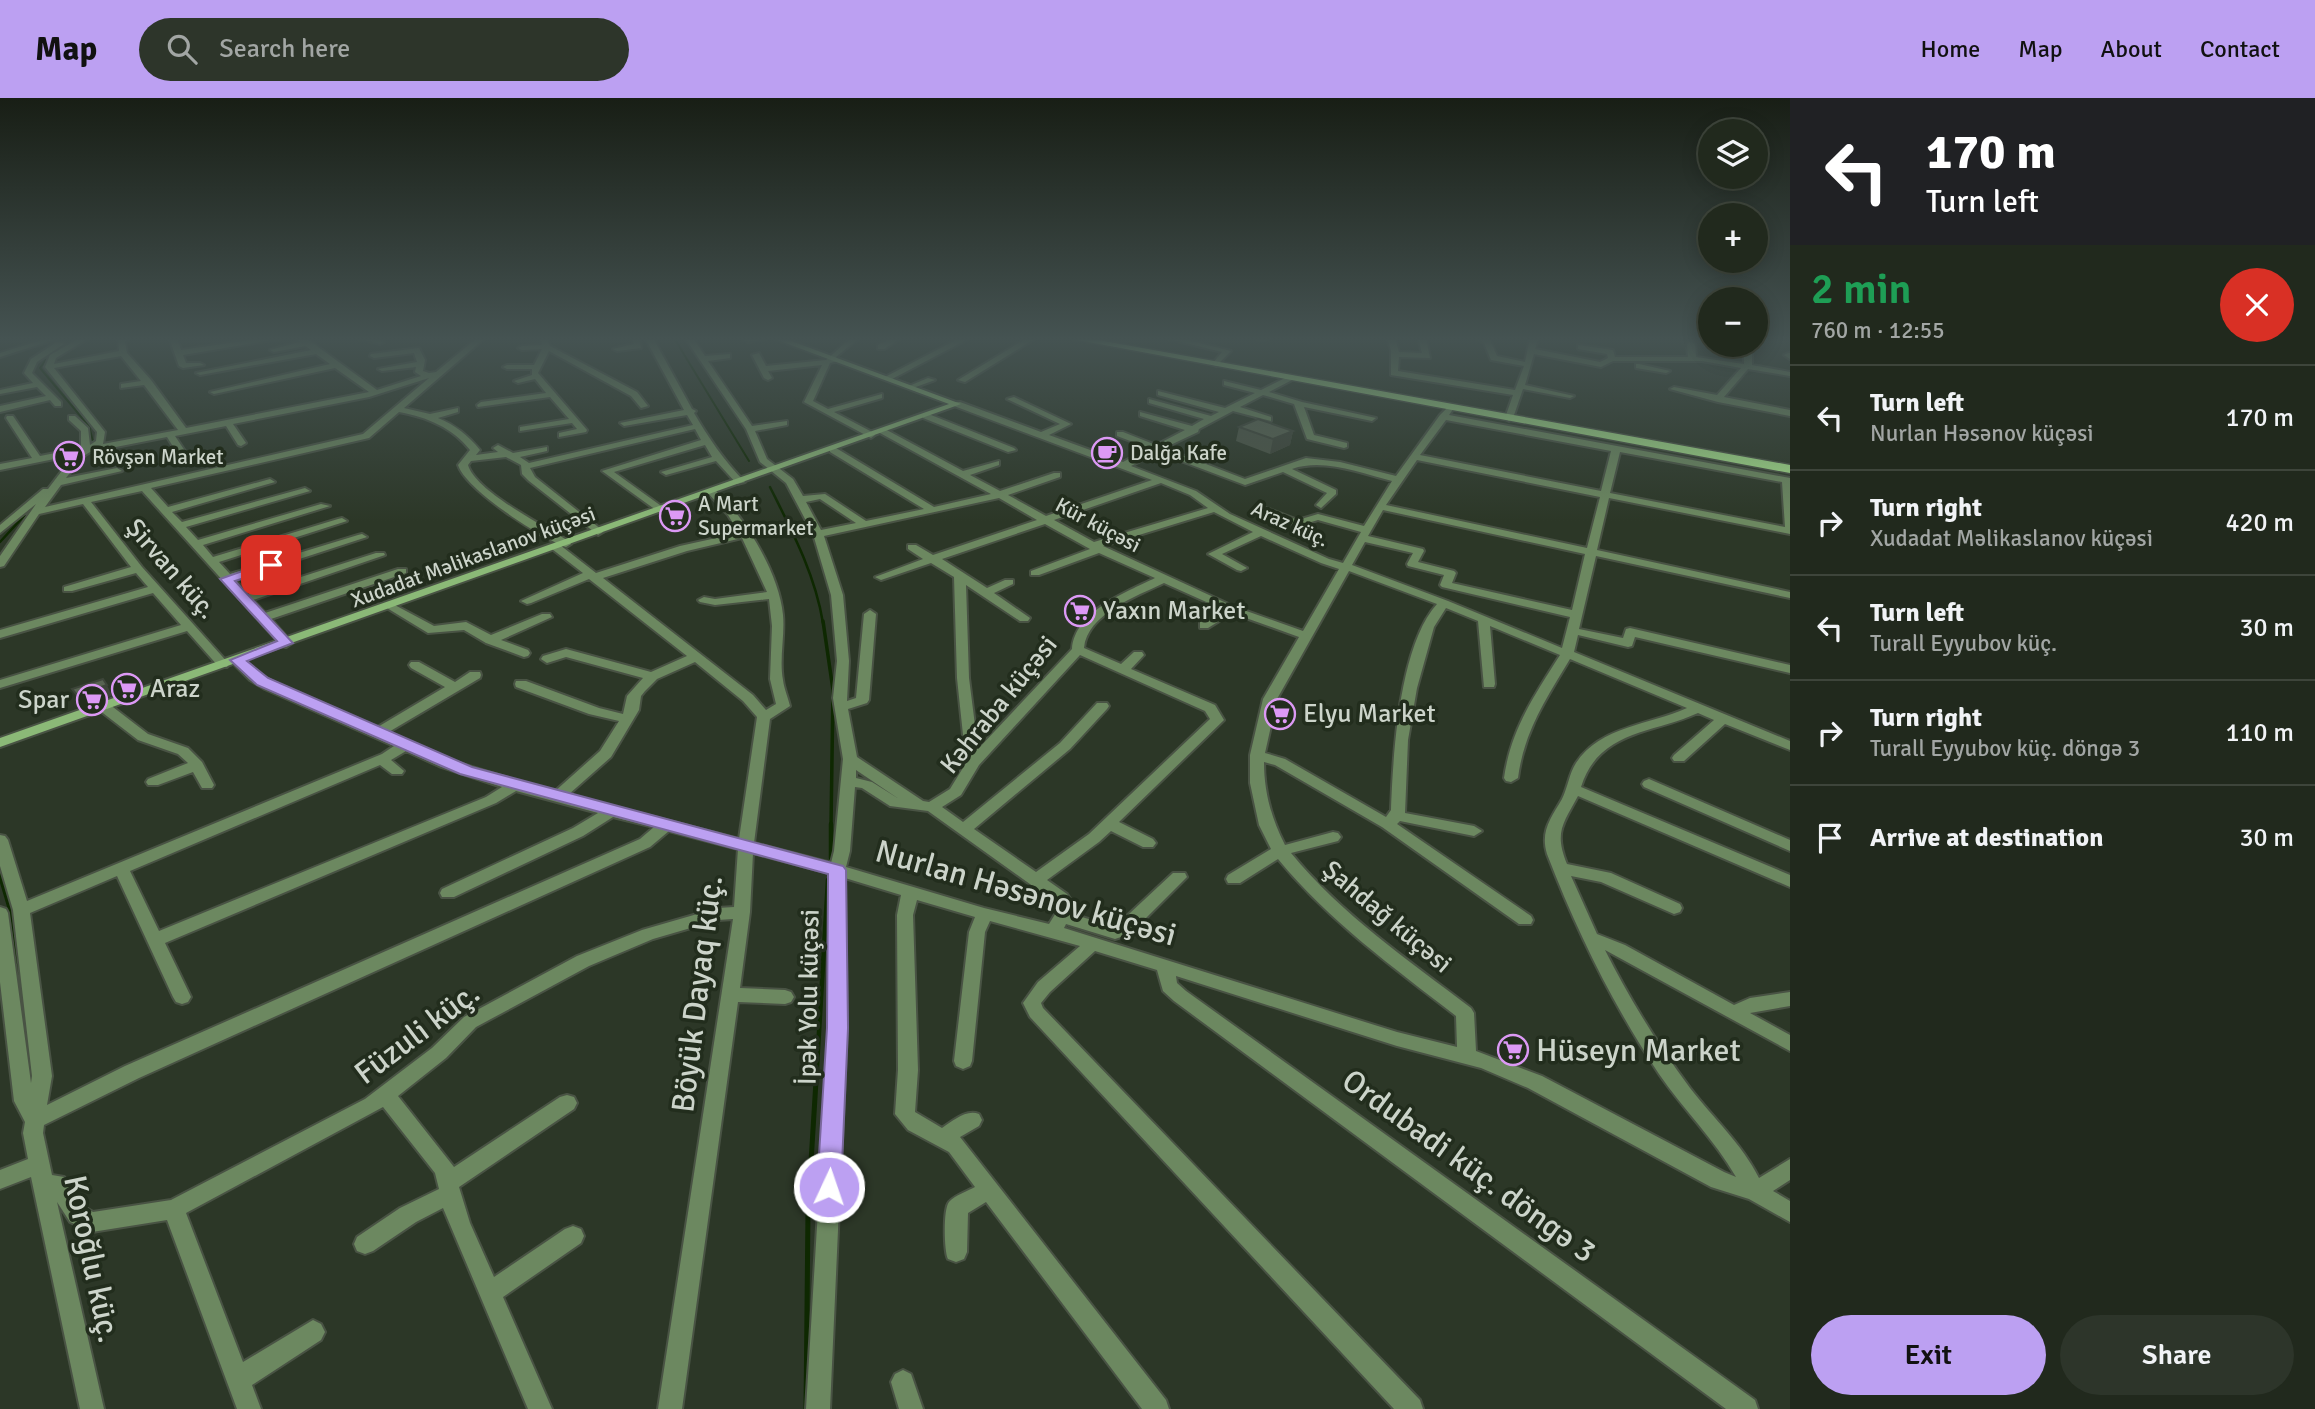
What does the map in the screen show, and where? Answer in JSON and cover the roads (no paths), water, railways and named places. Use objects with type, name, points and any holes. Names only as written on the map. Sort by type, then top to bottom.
[{"type":"main road","points":[[1384,399],[1446,413],[1509,418],[1790,468]]},
{"type":"street","points":[[0,409],[44,399]]},
{"type":"street","points":[[51,399],[58,404]]},
{"type":"street","points":[[0,564],[79,455],[100,442],[101,432],[75,399]]},
{"type":"street","points":[[161,399],[184,430]]},
{"type":"street","points":[[0,467],[343,399]]},
{"type":"street","points":[[164,511],[216,484],[366,436],[409,399]]},
{"type":"street","points":[[481,405],[520,399]]},
{"type":"street","points":[[559,399],[583,430],[562,435]]},
{"type":"street","points":[[638,399],[644,406]]},
{"type":"street","points":[[685,399],[718,458],[732,478],[740,482]]},
{"type":"street","name":"İpək Yolu küçəsi","points":[[730,399],[750,429],[762,460],[790,481],[818,534],[837,595],[843,661],[841,707],[850,759],[837,870],[838,1028],[818,1409]]},
{"type":"street","points":[[807,399],[827,412],[867,400]]},
{"type":"street","name":"Araz küç.","points":[[945,399],[1044,434],[1193,493],[1214,509],[1325,561],[1444,603],[1790,746]]},
{"type":"street","points":[[1011,399],[1067,424],[1044,434]]},
{"type":"street","points":[[1186,399],[1268,419]]},
{"type":"street","points":[[1125,466],[1248,399]]},
{"type":"street","points":[[1285,399],[1372,418]]},
{"type":"street","points":[[1509,418],[1514,399]]},
{"type":"street","points":[[1724,399],[1790,413]]},
{"type":"street","points":[[1152,401],[1212,419]]},
{"type":"street","name":"Xudadat Məlikaslanov küçəsi","points":[[0,743],[957,404]]},
{"type":"street","points":[[1301,404],[1310,437],[1344,445]]},
{"type":"street","points":[[398,409],[430,417],[474,448],[461,470],[474,484],[561,545],[594,576],[694,658],[748,698],[764,717]]},
{"type":"street","points":[[430,417],[455,410]]},
{"type":"street","points":[[624,423],[692,411]]},
{"type":"street","name":"Kür küçəsi","points":[[827,412],[962,474],[1096,547],[1163,579],[1231,609],[1304,635]]},
{"type":"street","points":[[1413,457],[1790,528],[1787,480],[1616,449],[1446,413]]},
{"type":"street","name":"Şahdağ küçəsi","points":[[1446,413],[1397,479],[1304,635],[1270,699],[1257,755],[1258,783],[1267,825],[1280,851],[1304,880],[1358,930],[1465,1013],[1467,1056]]},
{"type":"street","points":[[1143,414],[1195,430]]},
{"type":"street","points":[[926,416],[1011,450]]},
{"type":"street","points":[[10,418],[37,458]]},
{"type":"street","points":[[72,418],[85,430],[85,448],[88,450]]},
{"type":"street","points":[[523,429],[576,420]]},
{"type":"street","points":[[227,421],[241,443]]},
{"type":"street","points":[[750,429],[785,423]]},
{"type":"street","points":[[505,453],[526,466],[699,426]]},
{"type":"street","points":[[169,434],[182,454]]},
{"type":"street","points":[[1120,434],[1241,482],[1282,468],[1314,461],[1397,479]]},
{"type":"street","points":[[660,510],[607,471],[707,441]]},
{"type":"street","points":[[470,458],[544,449]]},
{"type":"street","points":[[1511,778],[1514,756],[1528,717],[1567,654],[1594,553],[1616,449]]},
{"type":"street","points":[[833,450],[933,510]]},
{"type":"street","points":[[666,472],[718,458]]},
{"type":"street","points":[[962,474],[996,463]]},
{"type":"street","points":[[526,466],[527,474],[532,479],[598,532]]},
{"type":"street","points":[[1282,468],[1333,492],[1321,505]]},
{"type":"street","points":[[0,530],[38,495],[80,476],[117,471]]},
{"type":"street","points":[[818,534],[1002,494],[1057,475]]},
{"type":"street","points":[[1246,492],[1264,483],[1256,479]]},
{"type":"street","points":[[881,577],[935,561],[1161,480]]},
{"type":"street","points":[[36,512],[145,488],[270,482]]},
{"type":"street","points":[[145,488],[286,643]]},
{"type":"street","points":[[179,526],[305,491]]},
{"type":"street","name":"Böyük Dayaq küç.","points":[[670,1409],[742,912],[746,848],[764,717],[781,709],[783,702],[776,678],[779,645],[773,595],[747,534],[727,505],[712,492]]},
{"type":"street","points":[[800,500],[822,496],[864,524]]},
{"type":"street","name":"Şirvan küç.","points":[[86,502],[138,569],[190,626],[230,662]]},
{"type":"street","points":[[194,544],[325,506]]},
{"type":"street","points":[[1382,507],[1790,595]]},
{"type":"street","points":[[1035,573],[1096,547],[1214,509]]},
{"type":"street","points":[[1266,511],[1298,523],[1318,517],[1419,551],[1412,564],[1450,573],[1446,585],[1578,615]]},
{"type":"street","points":[[211,561],[342,521]]},
{"type":"street","points":[[1241,568],[1213,554],[1261,532]]},
{"type":"street","points":[[527,601],[594,576],[747,534]]},
{"type":"street","points":[[226,579],[362,537]]},
{"type":"street","points":[[912,547],[988,592],[1024,618]]},
{"type":"street","points":[[245,599],[380,555]]},
{"type":"street","points":[[644,561],[657,570]]},
{"type":"street","points":[[68,589],[138,569]]},
{"type":"street","points":[[263,618],[402,570]]},
{"type":"street","points":[[960,577],[963,678],[973,763]]},
{"type":"street","name":"Kəhraba küçəsi","points":[[925,806],[957,792],[973,763],[1078,650],[1078,641],[1102,611],[1163,579]]},
{"type":"street","points":[[988,592],[1009,582]]},
{"type":"street","points":[[0,634],[157,589]]},
{"type":"street","points":[[704,600],[715,602],[773,595]]},
{"type":"street","points":[[1392,820],[1406,711],[1424,640],[1435,613],[1444,603]]},
{"type":"street","points":[[391,606],[432,631],[461,625],[524,653]]},
{"type":"street","points":[[1204,625],[1231,609]]},
{"type":"street","points":[[841,707],[862,700],[870,614]]},
{"type":"street","points":[[490,640],[546,617]]},
{"type":"street","points":[[1484,620],[1489,684]]},
{"type":"street","points":[[0,684],[190,626]]},
{"type":"street","points":[[1574,631],[1628,643],[1630,632],[1790,668]]},
{"type":"street","points":[[1035,880],[1110,824],[1217,720],[1210,708],[1078,650]]},
{"type":"street","points":[[547,659],[566,653],[652,676]]},
{"type":"street","points":[[1124,669],[1138,655]]},
{"type":"street","points":[[557,797],[606,754],[634,706],[634,696],[652,676],[694,658]]},
{"type":"street","name":"Nurlan Həsənov küçəsi","points":[[230,662],[270,686],[404,746],[514,786],[837,870],[984,914],[1057,924],[1091,944],[1165,968],[1254,991],[1397,1038],[1467,1056],[1535,1082],[1717,1180],[1755,1192],[1790,1212]]},
{"type":"street","points":[[415,665],[455,687]]},
{"type":"street","points":[[377,733],[475,675]]},
{"type":"street","points":[[521,684],[594,711],[626,719]]},
{"type":"street","points":[[964,829],[1065,746],[1102,706]]},
{"type":"street","points":[[104,707],[144,737],[183,751],[197,765],[207,785]]},
{"type":"street","points":[[1698,708],[1612,737],[1583,762],[1553,829],[1553,850],[1592,939],[1681,1089],[1744,1165],[1755,1192],[1790,1168]]},
{"type":"street","points":[[1679,758],[1723,719]]},
{"type":"street","points":[[21,910],[380,760],[404,746]]},
{"type":"street","points":[[1257,755],[1280,762],[1392,820],[1525,920]]},
{"type":"street","points":[[850,759],[964,829],[1067,903],[1068,908],[1057,924],[1115,933],[1124,930],[1179,877]]},
{"type":"street","points":[[380,760],[397,771]]},
{"type":"street","points":[[153,782],[197,765]]},
{"type":"street","points":[[849,781],[867,785],[895,803],[925,806]]},
{"type":"street","points":[[1649,784],[1790,846]]},
{"type":"street","points":[[157,939],[491,800],[514,786]]},
{"type":"street","points":[[1573,789],[1790,881]]},
{"type":"street","points":[[448,893],[578,832],[611,811]]},
{"type":"street","points":[[1392,820],[1474,831]]},
{"type":"street","points":[[1110,824],[1148,843]]},
{"type":"street","points":[[34,1121],[145,1067],[645,843],[666,826]]},
{"type":"street","points":[[1234,879],[1280,851],[1333,837]]},
{"type":"street","name":"Koroğlu küç.","points":[[0,839],[21,910],[42,1076],[34,1121],[41,1174],[93,1409]]},
{"type":"street","points":[[1561,867],[1605,877],[1674,908]]},
{"type":"street","points":[[121,868],[157,939],[182,997]]},
{"type":"street","points":[[910,892],[905,915],[908,1070],[905,1114],[913,1123],[945,1136],[969,1162],[1157,1409]]},
{"type":"street","name":"Füzuli küç.","points":[[41,1174],[57,1184],[78,1215],[92,1222],[174,1209],[386,1096],[439,1053],[470,1022],[583,961],[648,934],[718,914],[742,912]]},
{"type":"street","name":"Koroğlu küç.","points":[[0,913],[24,1101],[34,1121]]},
{"type":"street","points":[[962,1061],[978,932],[984,914]]},
{"type":"street","points":[[1592,939],[1619,949],[1790,1044]]},
{"type":"street","points":[[1091,944],[1081,958],[1037,994],[1032,1003],[1036,1012],[1411,1409]]},
{"type":"street","name":"Ordubadi küç. döngə 3","points":[[1165,968],[1166,980],[1180,996],[1746,1409]]},
{"type":"street","points":[[730,995],[785,997]]},
{"type":"street","points":[[1734,1013],[1750,1004],[1790,999]]},
{"type":"street","points":[[386,1096],[435,1156],[538,1408]]},
{"type":"street","points":[[365,1244],[448,1189],[567,1103]]},
{"type":"street","points":[[945,1136],[972,1120]]},
{"type":"street","points":[[0,1181],[41,1174]]},
{"type":"street","points":[[956,1252],[957,1209],[989,1190]]},
{"type":"street","points":[[174,1209],[249,1409]]},
{"type":"street","points":[[489,1293],[573,1236]]},
{"type":"street","points":[[239,1379],[313,1332]]},
{"type":"street","points":[[903,1382],[911,1409]]},
{"type":"waterway","points":[[66,399],[89,426],[93,442]]},
{"type":"waterway","points":[[711,399],[749,461]]},
{"type":"waterway","points":[[770,487],[809,570],[823,623]]},
{"type":"waterway","points":[[0,542],[34,505]]},
{"type":"waterway","points":[[823,621],[833,690],[831,826]]},
{"type":"waterway","points":[[831,826],[831,858]]},
{"type":"waterway","points":[[0,875],[13,919],[31,1079]]},
{"type":"waterway","points":[[816,1083],[828,880]]},
{"type":"waterway","points":[[806,1409],[808,1211],[816,1081]]},
{"type":"place","name":"Dalğa Kafe","points":[[1107,453]]},
{"type":"place","name":"Rövşən Market","points":[[69,457]]},
{"type":"place","name":"A Mart Supermarket","points":[[675,516]]},
{"type":"place","name":"Yaxın Market","points":[[1080,611]]},
{"type":"place","name":"Araz","points":[[127,689]]},
{"type":"place","name":"Spar","points":[[92,700]]},
{"type":"place","name":"Elyu Market","points":[[1280,714]]},
{"type":"place","name":"Hüseyn Market","points":[[1513,1050]]}]
